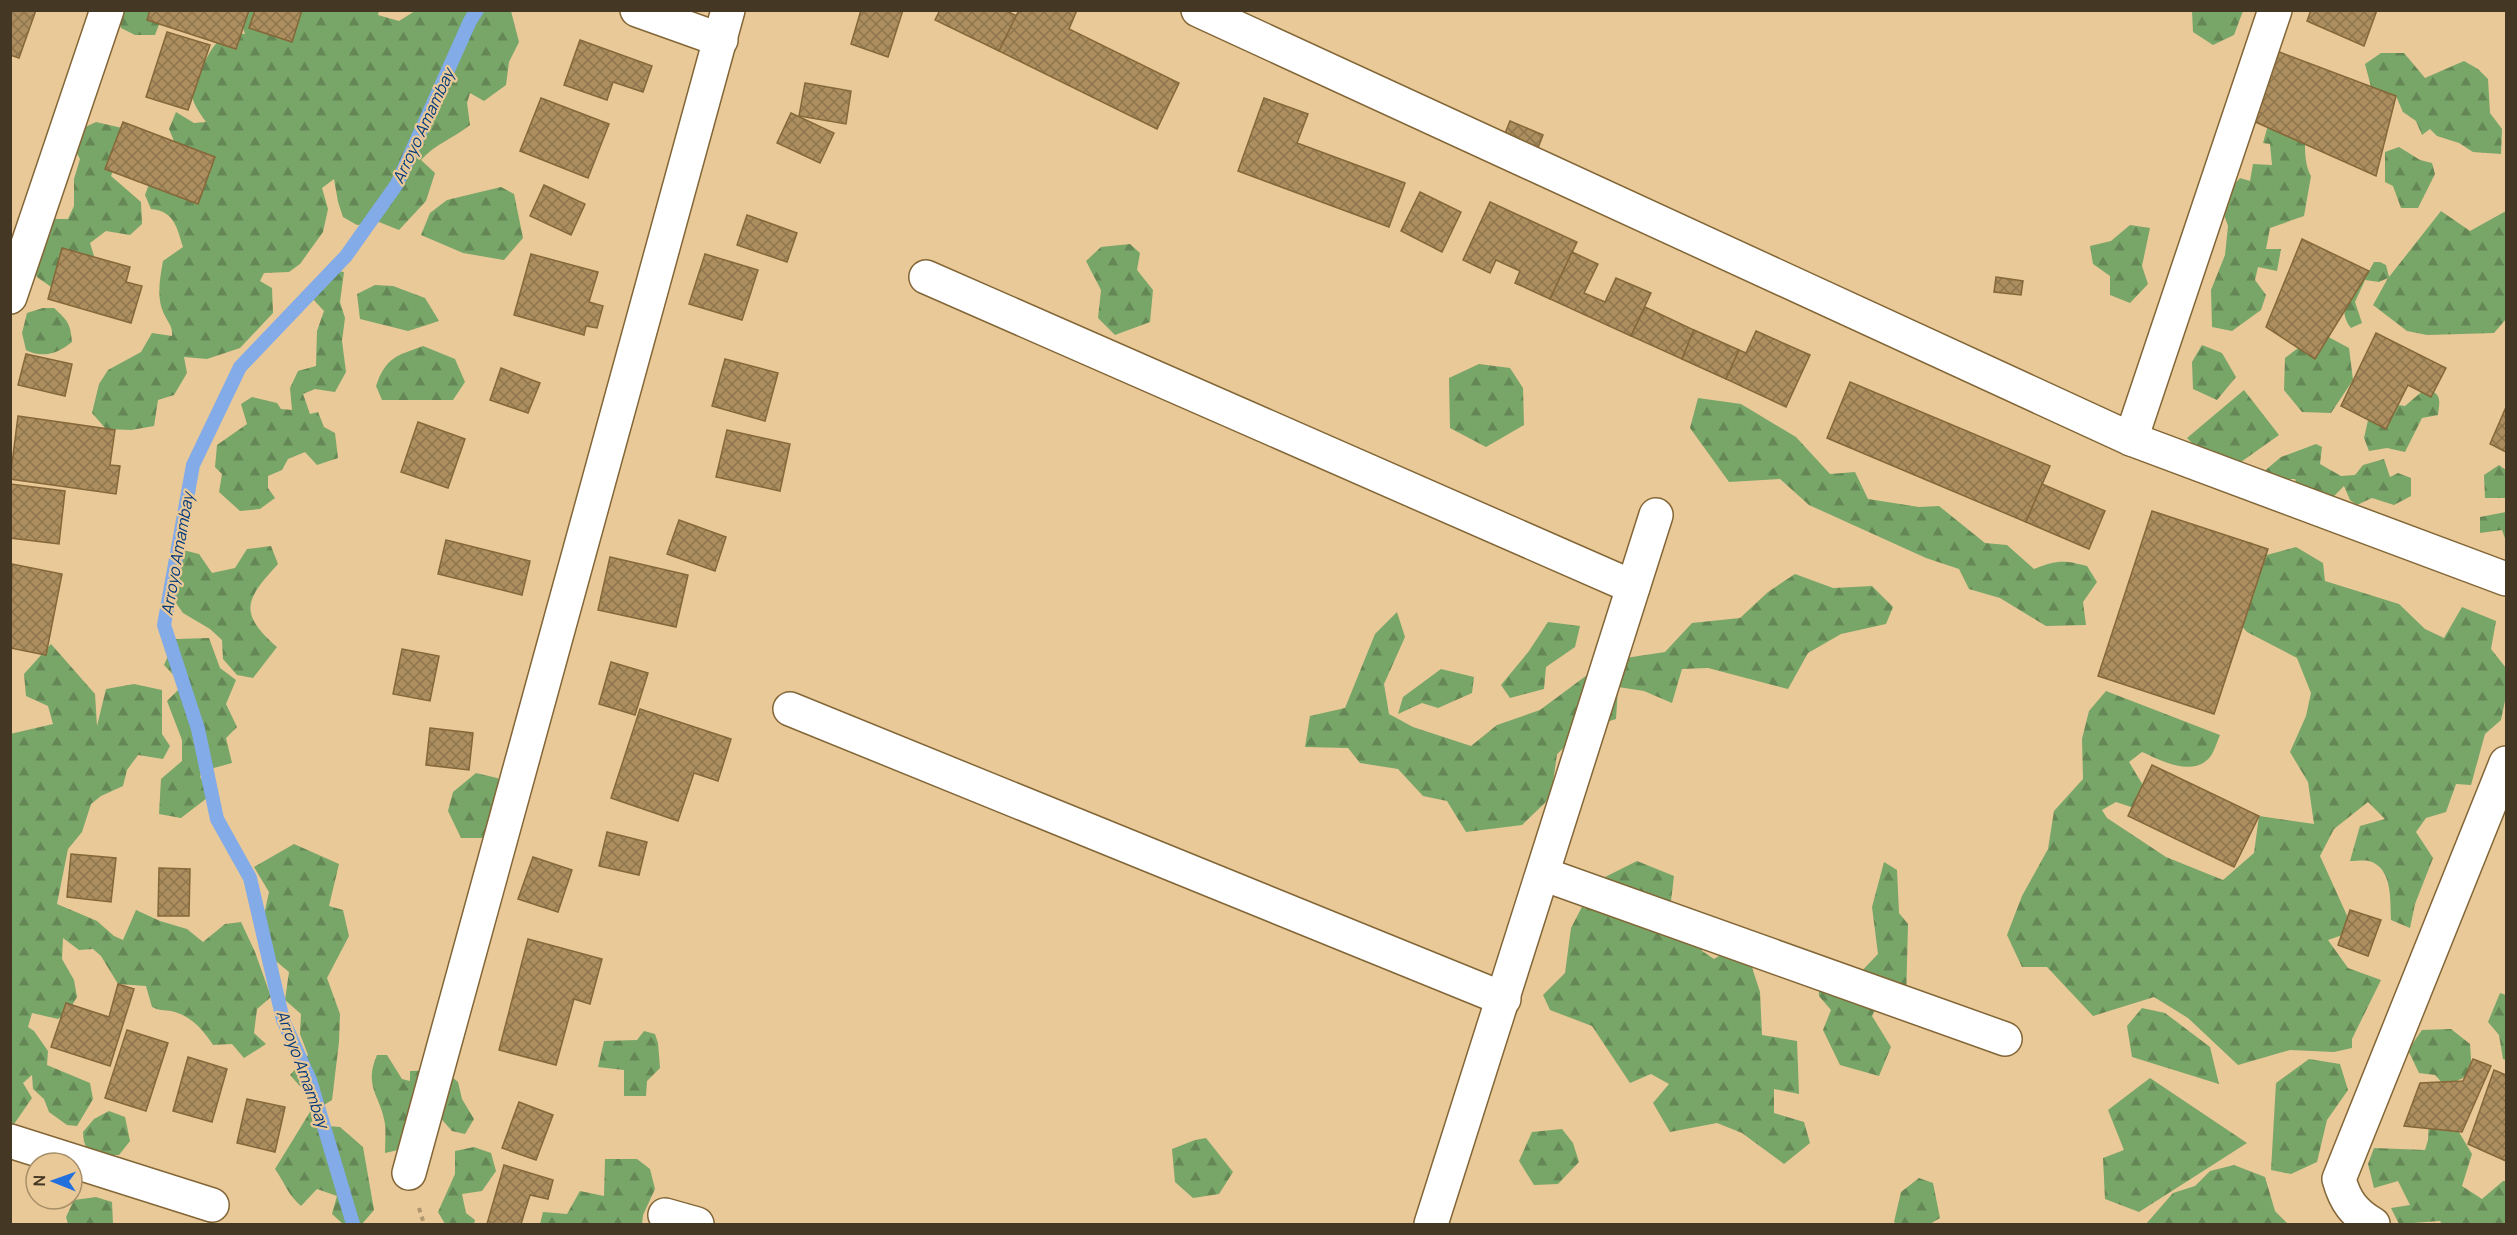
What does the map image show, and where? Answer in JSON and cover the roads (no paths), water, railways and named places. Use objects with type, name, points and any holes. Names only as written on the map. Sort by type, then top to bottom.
[{"type":"street","points":[[10,297],[107,10]]},
{"type":"street","points":[[409,1173],[725,25],[637,10]]},
{"type":"street","points":[[1198,10],[2131,439],[2506,579]]},
{"type":"street","points":[[2131,439],[2275,10]]},
{"type":"street","points":[[926,277],[1633,587]]},
{"type":"street","points":[[1431,1224],[1656,514]]},
{"type":"street","points":[[790,709],[1504,999]]},
{"type":"street","points":[[2373,1224],[2357,1215],[2343,1196],[2339,1179],[2506,763]]},
{"type":"street","points":[[1543,874],[2005,1039]]},
{"type":"street","points":[[10,1141],[212,1205]]},
{"type":"street","points":[[665,1215],[696,1224]]},
{"type":"waterway","name":"Arroyo Amambay","points":[[353,1224],[310,1080],[283,1020],[250,878],[217,819],[198,729],[164,625],[193,465],[240,367],[346,256],[397,184],[477,10]]}]
